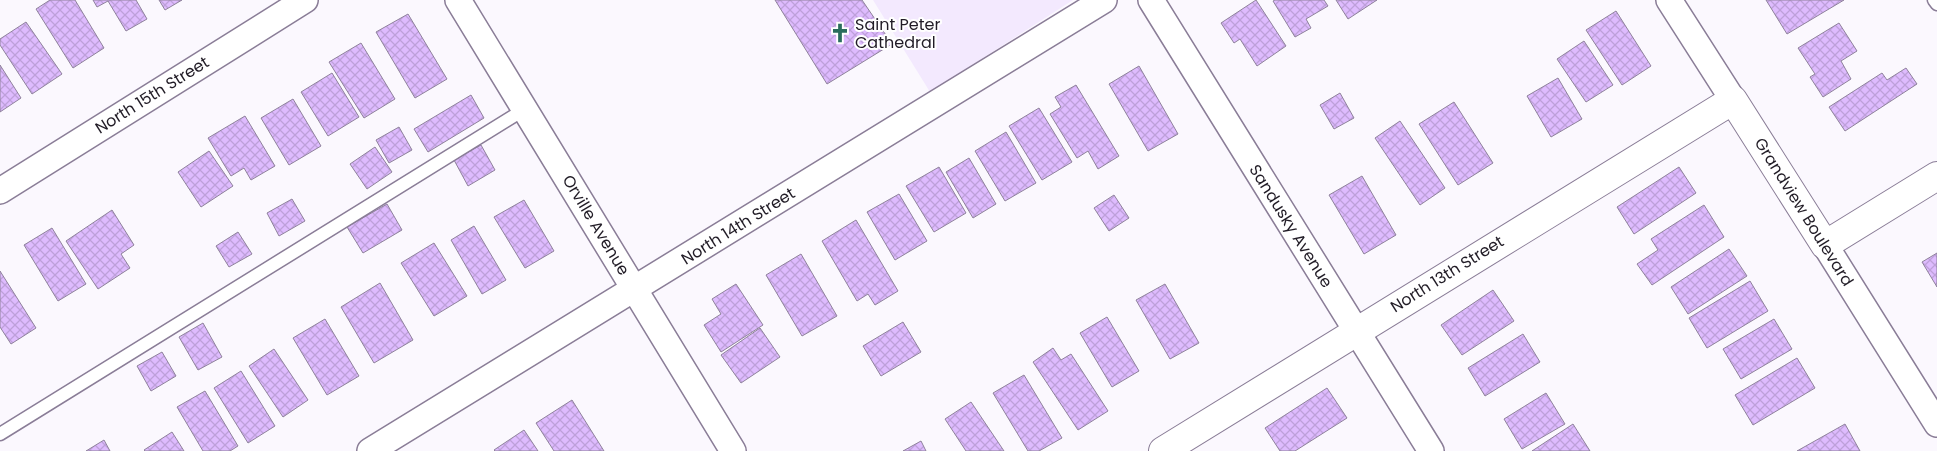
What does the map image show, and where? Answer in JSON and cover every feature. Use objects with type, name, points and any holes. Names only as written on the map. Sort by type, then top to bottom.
[{"type":"street","name":"North 15th Street","points":[[0,191],[305,0]]},
{"type":"street","name":"Orville Avenue","points":[[458,0],[733,451]]},
{"type":"street","name":"North 14th Street","points":[[370,451],[635,290],[1104,0]]},
{"type":"street","name":"Sandusky Avenue","points":[[1152,0],[1431,451]]},
{"type":"street","name":"Grandview Boulevard","points":[[1669,0],[1937,424]]},
{"type":"street","name":"North 13th Street","points":[[1175,448],[1356,330],[1733,100]]},
{"type":"street","points":[[1825,245],[1937,176]]},
{"type":"lane","points":[[1934,0],[1937,4]]},
{"type":"lane","points":[[0,434],[526,109]]},
{"type":"shaded area","points":[[873,0],[1073,0],[930,92]]},
{"type":"building","points":[[50,0],[75,0],[104,48],[73,68],[36,9]]},
{"type":"building","points":[[93,0],[136,0],[147,19],[126,31],[108,1],[97,7]]},
{"type":"building","points":[[159,0],[182,0],[165,10]]},
{"type":"building","name":"Saint Peter Cathedral","points":[[775,0],[862,0],[892,44],[827,84]]},
{"type":"building","points":[[1256,0],[1286,46],[1257,66],[1240,39],[1234,43],[1221,23]]},
{"type":"building","points":[[1324,0],[1328,6],[1306,19],[1311,28],[1295,37],[1273,1]]},
{"type":"building","points":[[1336,0],[1377,0],[1348,19]]},
{"type":"building","points":[[1766,0],[1844,0],[1787,34]]},
{"type":"building","points":[[1616,11],[1651,66],[1622,85],[1586,30]]},
{"type":"building","points":[[408,14],[447,79],[415,98],[376,32]]},
{"type":"building","points":[[26,22],[62,74],[32,94],[0,45],[0,39]]},
{"type":"building","points":[[1839,23],[1857,51],[1841,61],[1851,79],[1823,97],[1810,77],[1815,74],[1798,48]]},
{"type":"building","points":[[1584,41],[1613,85],[1586,102],[1557,59]]},
{"type":"building","points":[[361,43],[395,99],[364,118],[329,62]]},
{"type":"building","points":[[0,65],[21,98],[0,112]]},
{"type":"building","points":[[1139,66],[1178,134],[1148,151],[1109,84]]},
{"type":"building","points":[[1906,68],[1917,84],[1845,131],[1829,107],[1882,73],[1887,80]]},
{"type":"building","points":[[332,73],[359,117],[328,136],[301,92]]},
{"type":"building","points":[[1558,78],[1582,119],[1551,137],[1527,96]]},
{"type":"building","points":[[1076,85],[1119,156],[1098,169],[1088,151],[1077,158],[1050,114],[1061,107],[1055,97]]},
{"type":"building","points":[[1340,93],[1354,118],[1334,129],[1320,105]]},
{"type":"building","points":[[471,95],[484,118],[428,152],[414,129]]},
{"type":"building","points":[[293,99],[321,146],[289,165],[261,118]]},
{"type":"building","points":[[1454,102],[1493,163],[1458,185],[1419,124]]},
{"type":"building","points":[[1039,108],[1072,162],[1042,180],[1009,126]]},
{"type":"building","points":[[245,116],[275,166],[251,180],[244,168],[231,176],[208,138]]},
{"type":"building","points":[[1400,121],[1445,188],[1420,205],[1375,138]]},
{"type":"building","points":[[399,127],[412,150],[389,163],[376,140]]},
{"type":"building","points":[[1006,132],[1036,183],[1005,201],[975,151]]},
{"type":"building","points":[[481,145],[495,170],[468,186],[454,160]]},
{"type":"building","points":[[375,147],[392,172],[367,189],[350,164]]},
{"type":"building","points":[[209,151],[233,186],[201,207],[178,172]]},
{"type":"building","points":[[969,158],[996,204],[973,218],[946,172]]},
{"type":"building","points":[[939,167],[966,213],[934,232],[906,186]]},
{"type":"building","points":[[1679,167],[1696,193],[1634,234],[1617,207]]},
{"type":"building","points":[[1362,176],[1396,235],[1364,254],[1329,195]]},
{"type":"building","points":[[899,194],[927,241],[895,260],[867,212]]},
{"type":"building","points":[[1114,195],[1129,218],[1109,231],[1094,208]]},
{"type":"building","points":[[292,199],[305,221],[279,236],[267,213]]},
{"type":"building","points":[[524,200],[554,251],[525,268],[494,217]]},
{"type":"building","points":[[387,204],[402,230],[363,253],[347,227]]},
{"type":"building","points":[[1704,205],[1724,237],[1652,285],[1637,264],[1658,250],[1651,239]]},
{"type":"building","points":[[112,210],[134,245],[121,254],[130,268],[98,289],[66,241]]},
{"type":"building","points":[[856,220],[898,291],[875,305],[868,294],[857,301],[822,241]]},
{"type":"building","points":[[474,226],[506,280],[482,294],[451,240]]},
{"type":"building","points":[[52,228],[86,284],[58,301],[24,245]]},
{"type":"building","points":[[238,232],[252,254],[229,267],[216,246]]},
{"type":"building","points":[[434,243],[467,296],[434,316],[401,263]]},
{"type":"building","points":[[1729,249],[1747,276],[1688,314],[1671,287]]},
{"type":"building","points":[[1937,253],[1937,287],[1922,262]]},
{"type":"building","points":[[801,254],[837,316],[802,336],[766,275]]},
{"type":"building","points":[[0,271],[36,328],[11,344],[0,327]]},
{"type":"building","points":[[1750,281],[1768,311],[1707,348],[1689,318]]},
{"type":"building","points":[[380,283],[413,340],[374,363],[341,307]]},
{"type":"building","points":[[736,284],[763,325],[721,352],[704,325],[721,314],[712,299]]},
{"type":"building","points":[[1165,284],[1199,343],[1170,359],[1136,300]]},
{"type":"building","points":[[1493,290],[1514,321],[1462,355],[1441,325]]},
{"type":"building","points":[[1107,317],[1139,371],[1112,387],[1080,333]]},
{"type":"building","points":[[325,319],[359,376],[327,395],[293,338]]},
{"type":"building","points":[[1774,319],[1792,349],[1741,379],[1723,349]]},
{"type":"building","points":[[903,322],[921,352],[881,376],[863,346]]},
{"type":"building","points":[[203,323],[222,357],[198,370],[179,337]]},
{"type":"building","points":[[760,328],[780,357],[741,383],[721,355]]},
{"type":"building","points":[[1523,334],[1540,362],[1485,396],[1468,368]]},
{"type":"building","points":[[1053,348],[1061,360],[1071,354],[1108,411],[1078,430],[1033,362]]},
{"type":"building","points":[[274,349],[308,400],[283,417],[249,366]]},
{"type":"building","points":[[162,352],[176,376],[151,391],[137,366]]},
{"type":"building","points":[[1797,358],[1815,388],[1753,425],[1735,395]]},
{"type":"building","points":[[241,371],[275,426],[248,443],[214,388]]},
{"type":"building","points":[[1024,375],[1062,438],[1039,451],[1028,451],[993,393]]},
{"type":"building","points":[[1327,388],[1347,418],[1295,451],[1280,451],[1265,428]]},
{"type":"building","points":[[205,391],[238,446],[230,451],[203,451],[177,407]]},
{"type":"building","points":[[1546,393],[1565,424],[1522,449],[1504,419]]},
{"type":"building","points":[[572,400],[604,451],[554,451],[536,423]]},
{"type":"building","points":[[971,402],[1004,451],[966,451],[945,419]]},
{"type":"building","points":[[1573,424],[1590,451],[1532,451]]},
{"type":"building","points":[[1845,424],[1860,451],[1797,451]]},
{"type":"building","points":[[524,430],[538,451],[494,450]]},
{"type":"building","points":[[172,432],[184,451],[144,450]]},
{"type":"building","points":[[104,440],[110,451],[86,451]]},
{"type":"building","points":[[921,441],[926,451],[903,451]]},
{"type":"place","name":"Saint Peter Cathedral","points":[[840,33]]}]
